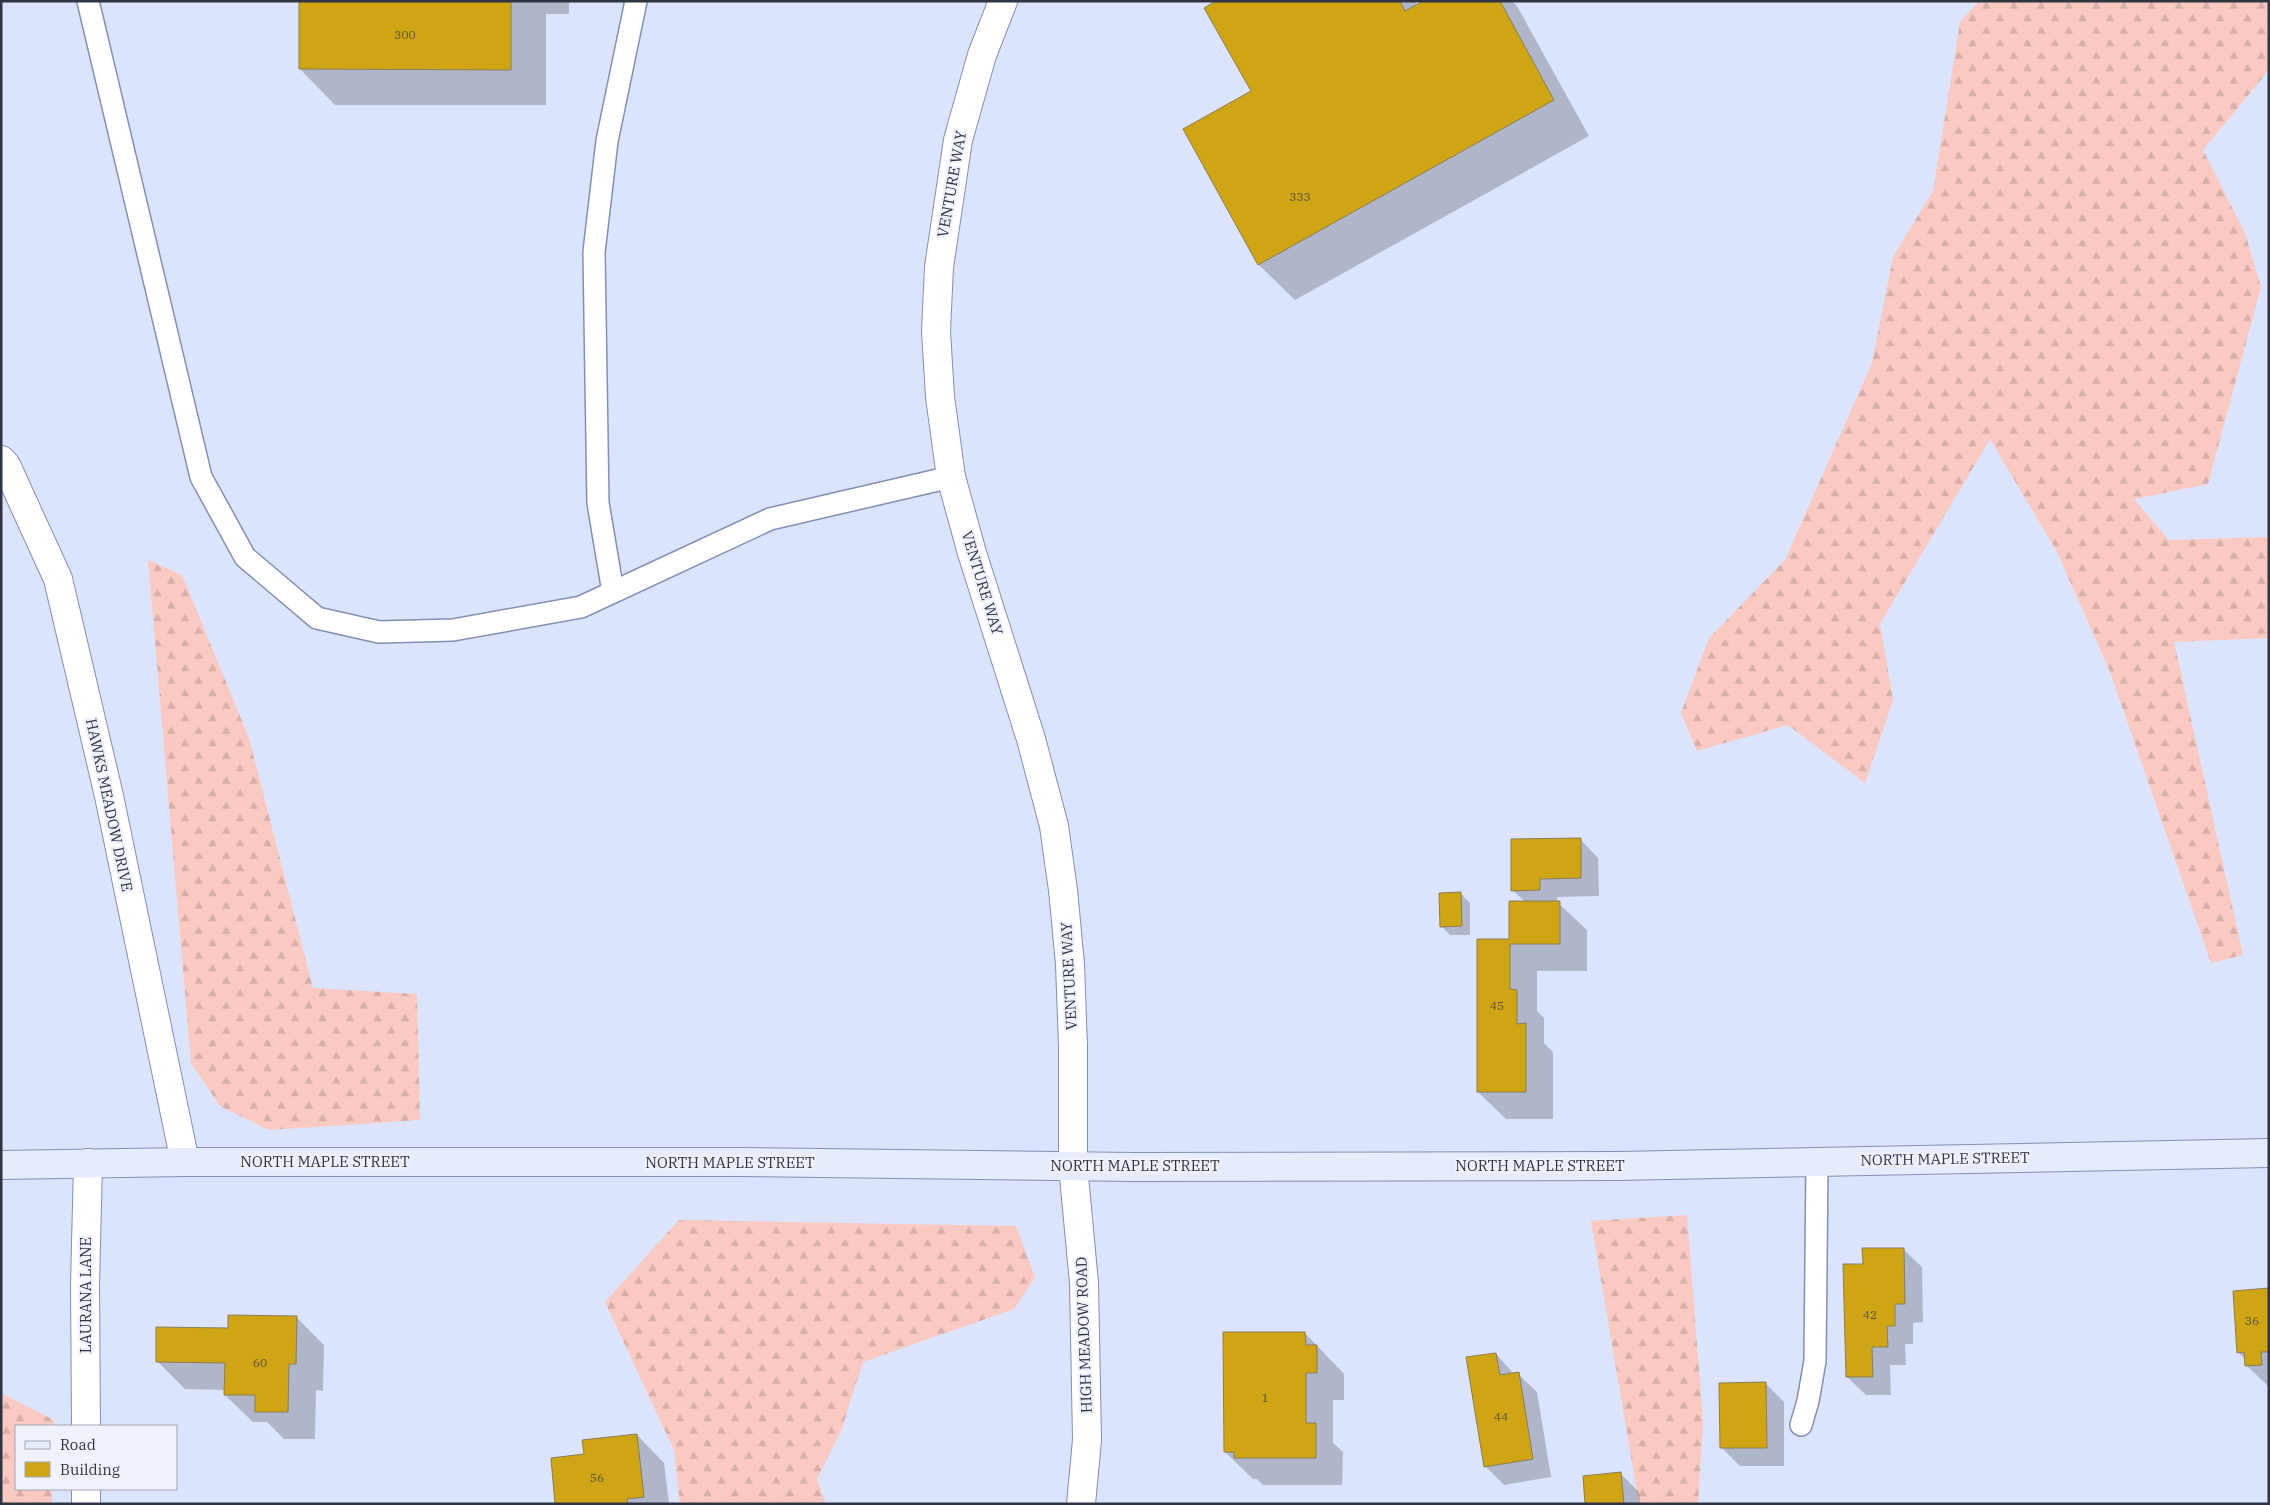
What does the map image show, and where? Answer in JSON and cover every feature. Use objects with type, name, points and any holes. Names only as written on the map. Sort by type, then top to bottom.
[{"type":"main road","name":"NORTH MAPLE STREET","points":[[1,1165],[185,1162],[724,1162],[1073,1166],[1599,1166],[2269,1153]]},
{"type":"street","name":"VENTURE WAY","points":[[1003,1],[982,55],[958,140],[939,267],[937,341],[940,397],[951,477],[972,553],[1031,739],[1054,826],[1063,890],[1070,964],[1073,1047],[1073,1166]]},
{"type":"street","name":"HAWKS MEADOW DRIVE","points":[[1,460],[6,465],[58,579],[109,796],[185,1162]]},
{"type":"street","name":"LAURANA LANE","points":[[86,1425],[85,1285],[88,1163]]},
{"type":"street","name":"HIGH MEADOW ROAD","points":[[1073,1166],[1084,1283],[1087,1440],[1081,1504]]},
{"type":"street","points":[[86,1490],[86,1504]]},
{"type":"lane","points":[[88,1],[201,477],[245,557],[317,618],[379,632],[453,630],[581,607],[770,519],[951,477]]},
{"type":"lane","points":[[613,592],[598,503],[594,252],[607,141],[636,1]]},
{"type":"lane","points":[[1801,1425],[1808,1401],[1815,1361],[1816,1162]]},
{"type":"green space","points":[[1979,1],[2269,1],[2269,70],[2203,150],[2245,233],[2261,287],[2208,484],[2134,499],[2169,540],[2269,537],[2269,638],[2174,642],[2243,955],[2211,963],[2109,669],[2056,550],[1990,439],[1880,624],[1893,700],[1865,783],[1788,725],[1697,751],[1681,713],[1709,638],[1785,560],[1872,363],[1893,257],[1933,191],[1960,22]]},
{"type":"green space","points":[[148,560],[182,575],[249,738],[313,988],[417,994],[420,1120],[269,1130],[220,1106],[191,1063]]},
{"type":"green space","points":[[1687,1215],[1703,1422],[1698,1504],[1639,1504],[1591,1221]]},
{"type":"green space","points":[[679,1220],[1016,1226],[1035,1277],[1014,1309],[863,1362],[841,1431],[817,1479],[826,1504],[680,1504],[674,1450],[605,1302]]},
{"type":"green space","points":[[1,1393],[54,1420],[54,1425],[15,1425],[15,1490],[52,1490],[52,1504],[1,1504]]},
{"type":"building","points":[[299,1],[511,1],[511,70],[299,69]]},
{"type":"building","points":[[1216,1],[1400,1],[1405,11],[1423,1],[1500,1],[1554,100],[1258,265],[1183,129],[1251,91],[1204,8]]},
{"type":"building","points":[[1581,838],[1581,878],[1540,879],[1540,890],[1511,891],[1511,839]]},
{"type":"building","points":[[1461,892],[1462,926],[1440,927],[1439,893]]},
{"type":"building","points":[[1509,901],[1560,901],[1560,944],[1510,944],[1510,989],[1517,990],[1517,1024],[1526,1023],[1526,1092],[1477,1092],[1477,939],[1509,939]]},
{"type":"building","points":[[1862,1248],[1904,1248],[1905,1304],[1895,1304],[1895,1326],[1887,1326],[1888,1347],[1872,1347],[1873,1377],[1846,1377],[1843,1264],[1863,1264]]},
{"type":"building","points":[[2269,1288],[2269,1352],[2261,1352],[2262,1365],[2245,1366],[2244,1352],[2237,1353],[2233,1291]]},
{"type":"building","points":[[228,1315],[297,1316],[296,1364],[289,1364],[288,1412],[255,1412],[255,1395],[224,1395],[225,1363],[156,1362],[156,1327],[228,1328]]},
{"type":"building","points":[[1223,1332],[1305,1332],[1306,1345],[1317,1345],[1317,1373],[1306,1373],[1306,1423],[1316,1423],[1316,1458],[1234,1458],[1234,1452],[1224,1452]]},
{"type":"building","points":[[1496,1353],[1500,1375],[1519,1372],[1533,1459],[1484,1467],[1466,1357]]},
{"type":"building","points":[[1766,1382],[1767,1448],[1720,1448],[1719,1383]]},
{"type":"building","points":[[637,1434],[644,1497],[627,1499],[628,1504],[555,1504],[551,1458],[584,1454],[582,1440]]},
{"type":"building","points":[[1621,1472],[1624,1504],[1585,1504],[1583,1476]]}]
